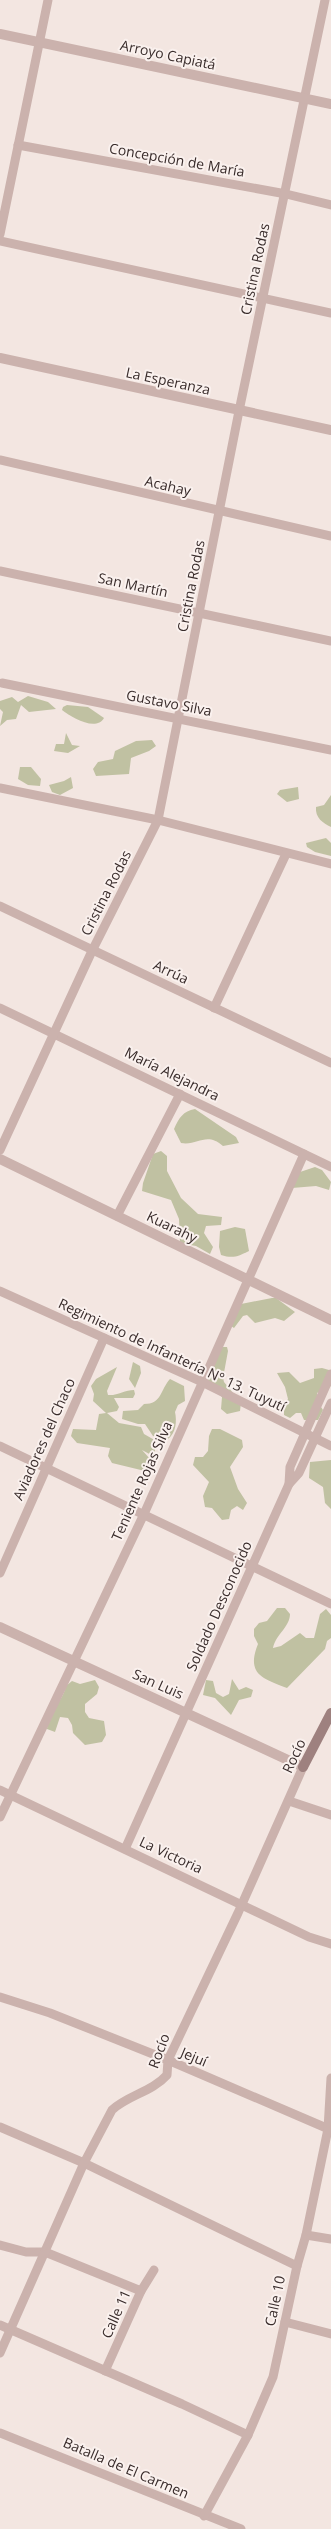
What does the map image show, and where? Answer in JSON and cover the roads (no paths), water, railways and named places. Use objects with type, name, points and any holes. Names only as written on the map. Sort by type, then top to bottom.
[{"type":"main road","name":"Rocío","points":[[303,1767],[331,1713]]},
{"type":"street","points":[[0,234],[48,0]]},
{"type":"street","name":"Cristina Rodas","points":[[0,1150],[92,951],[158,820],[240,411],[325,0]]},
{"type":"street","name":"Arroyo Capiatá","points":[[0,34],[331,104]]},
{"type":"street","name":"Concepción de María","points":[[18,145],[286,194],[331,205]]},
{"type":"street","points":[[0,241],[331,313]]},
{"type":"street","name":"La Esperanza","points":[[0,358],[331,430]]},
{"type":"street","name":"Acahay","points":[[0,460],[220,512],[331,536]]},
{"type":"street","name":"San Martín","points":[[0,571],[331,641]]},
{"type":"street","name":"Gustavo Silva","points":[[2,683],[331,750]]},
{"type":"street","points":[[0,788],[158,820],[286,854],[331,864]]},
{"type":"street","points":[[214,1008],[286,854]]},
{"type":"street","name":"Arrúa","points":[[0,906],[92,951],[331,1063]]},
{"type":"street","name":"María Alejandra","points":[[0,1008],[331,1167]]},
{"type":"street","points":[[117,1216],[180,1094]]},
{"type":"street","name":"Teniente Rojas Silva","points":[[0,1817],[144,1514],[304,1154]]},
{"type":"street","name":"Kuarahy","points":[[0,1159],[331,1320]]},
{"type":"street","name":"Regimiento de Infantería N° 13. Tuyutí","points":[[0,1291],[202,1382],[331,1446]]},
{"type":"street","name":"Aviadores del Chaco","points":[[0,1573],[104,1338]]},
{"type":"street","name":"Soldado Desconocido","points":[[289,1484],[290,1467],[331,1374]]},
{"type":"street","name":"Soldado Desconocido","points":[[125,1849],[289,1484],[299,1473],[331,1403]]},
{"type":"street","points":[[0,1446],[331,1604]]},
{"type":"street","name":"San Luis","points":[[0,1627],[303,1767]]},
{"type":"street","name":"Rocío","points":[[0,2353],[84,2163],[112,2110],[119,2104],[152,2088],[167,2075],[168,2060],[242,1904],[303,1767]]},
{"type":"street","name":"La Victoria","points":[[0,1790],[309,1937],[331,1944]]},
{"type":"street","points":[[289,1801],[331,1815]]},
{"type":"street","name":"Jejuí","points":[[0,1997],[50,2013],[168,2060],[329,2130]]},
{"type":"street","name":"Calle 10","points":[[204,2516],[248,2435],[273,2376],[329,2130],[331,2078]]},
{"type":"street","points":[[0,2127],[84,2163],[297,2266]]},
{"type":"street","points":[[306,2235],[331,2239]]},
{"type":"street","points":[[0,2245],[26,2252],[45,2252],[141,2291]]},
{"type":"street","name":"Calle 11","points":[[105,2371],[141,2291],[154,2270]]},
{"type":"street","points":[[285,2322],[331,2334]]},
{"type":"street","points":[[0,2325],[248,2435]]},
{"type":"street","name":"Batalla de El Carmen","points":[[0,2433],[41,2448],[204,2516],[241,2529]]}]
